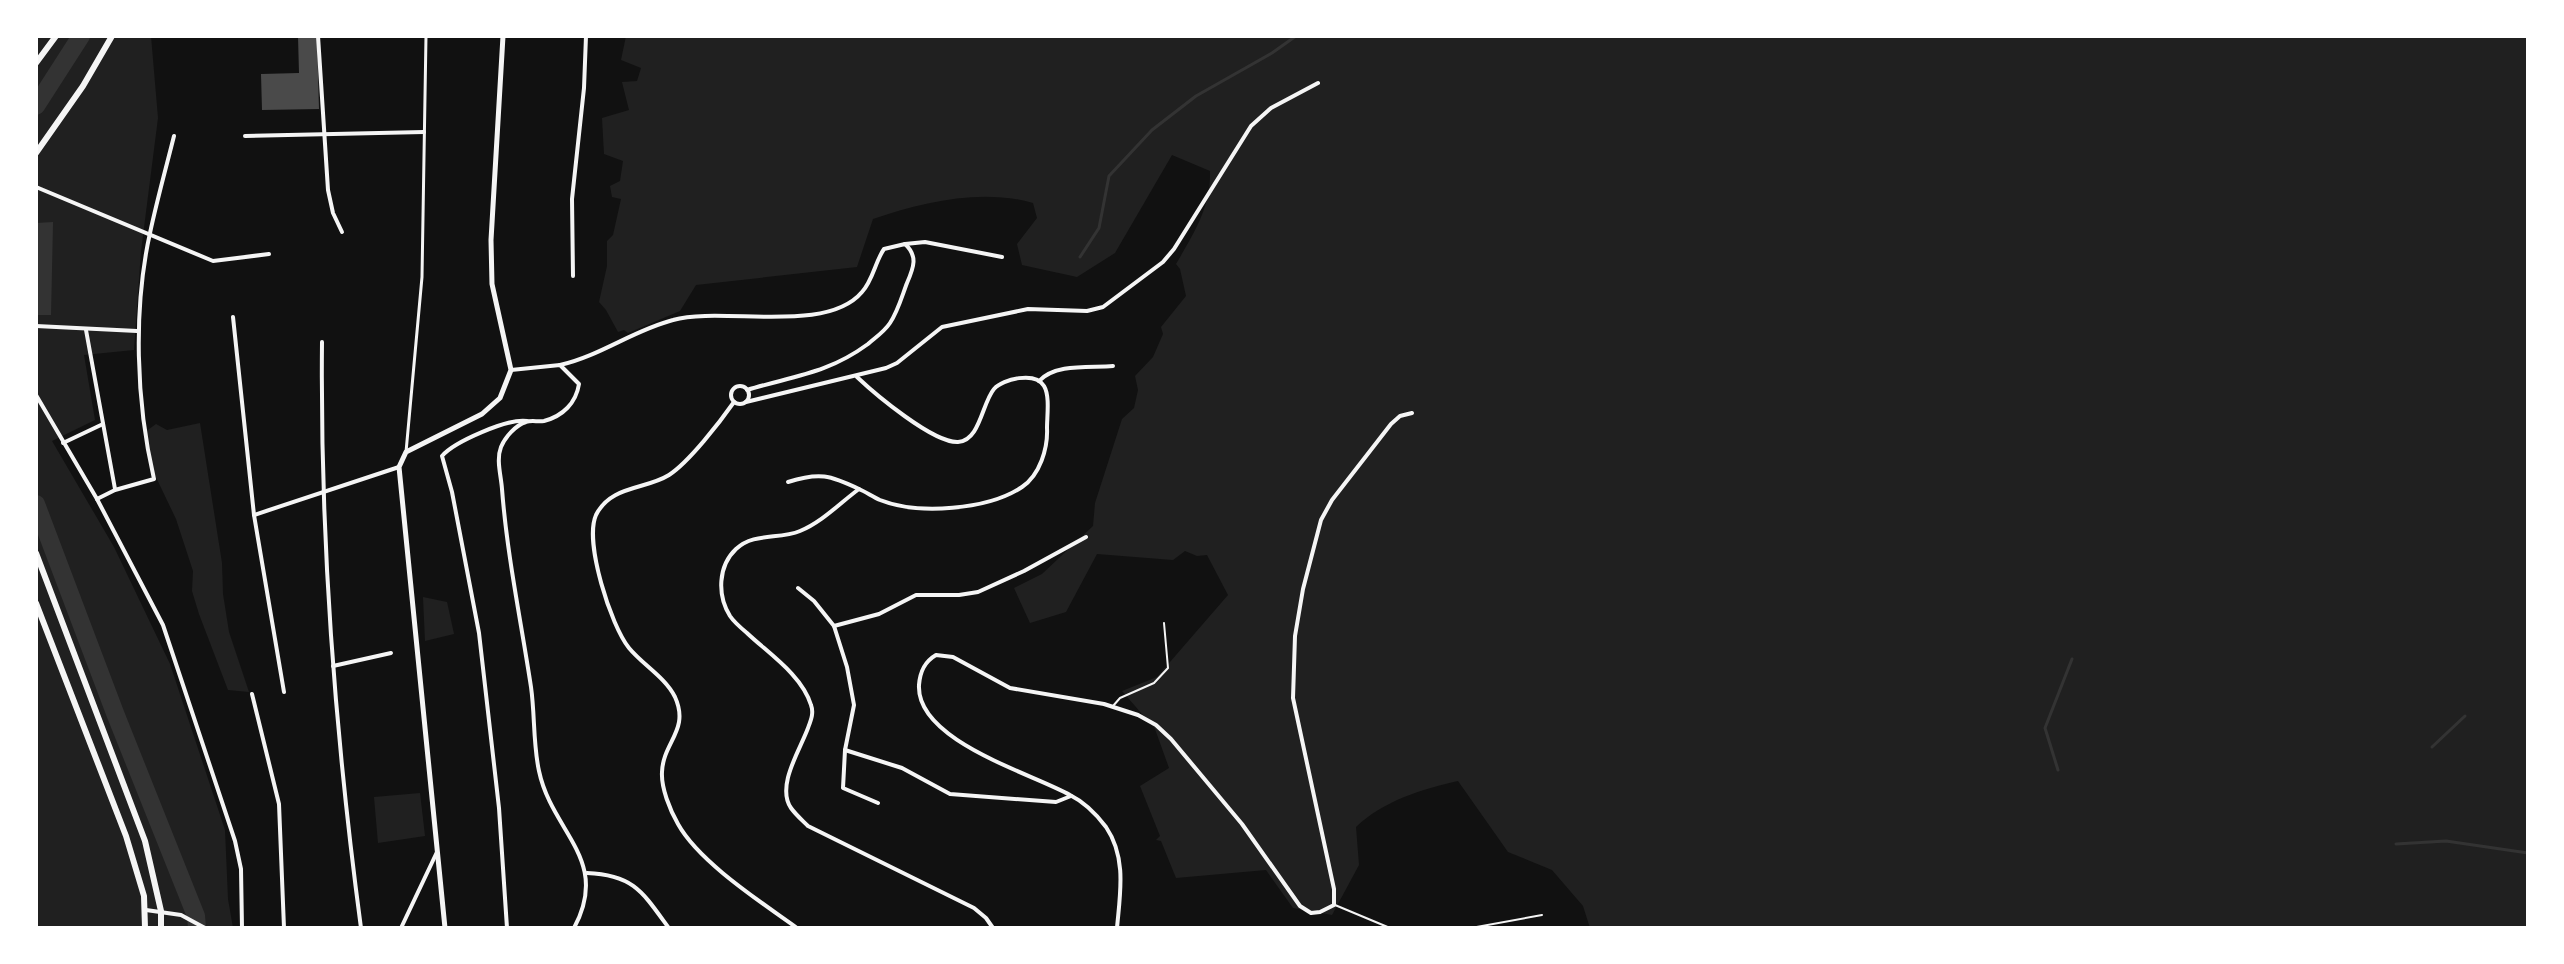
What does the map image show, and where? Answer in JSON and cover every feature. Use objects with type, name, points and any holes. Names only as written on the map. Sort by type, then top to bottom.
[{"type":"main road","points":[[36,63],[56,36]]},
{"type":"main road","points":[[36,153],[83,86],[112,36]]},
{"type":"main road","points":[[36,553],[139,825],[155,877],[161,928]]},
{"type":"main road","points":[[36,603],[120,819],[139,877],[146,910],[145,928]]},
{"type":"street","points":[[318,36],[328,190],[333,213],[342,232]]},
{"type":"street","points":[[426,36],[418,319],[412,409],[406,452],[399,467],[445,928]]},
{"type":"street","points":[[406,452],[482,414],[500,398],[510,373],[492,284],[491,240],[503,36]]},
{"type":"street","points":[[573,276],[572,199],[584,88],[586,36]]},
{"type":"street","points":[[905,244],[911,249],[915,260],[891,321],[881,333],[838,364],[822,371],[747,390],[740,386],[733,389],[731,397],[734,402],[739,404],[857,377],[897,363],[942,327],[1028,309],[1087,311],[1103,307],[1163,262],[1174,249],[1251,126],[1260,117],[1318,83]]},
{"type":"street","points":[[245,136],[424,132]]},
{"type":"street","points":[[97,499],[115,490],[154,479],[144,420],[138,331],[150,235],[174,136]]},
{"type":"street","points":[[36,187],[213,261],[269,254]]},
{"type":"street","points":[[510,373],[582,360],[673,320],[690,317],[767,319],[841,307],[864,290],[884,249],[905,244],[925,242],[1002,257]]},
{"type":"street","points":[[233,317],[254,515],[284,692]]},
{"type":"street","points":[[36,326],[138,331]]},
{"type":"street","points":[[86,330],[115,490]]},
{"type":"street","points":[[322,342],[324,492],[333,666],[343,787],[361,928]]},
{"type":"street","points":[[507,928],[499,808],[479,633],[452,492],[442,456],[470,438],[511,421],[543,421],[568,409],[578,393],[579,384],[560,365]]},
{"type":"street","points":[[1039,381],[1058,370],[1113,366]]},
{"type":"street","points":[[788,482],[832,476],[882,500],[911,506],[966,507],[989,502],[1022,487],[1032,478],[1042,460],[1047,434],[1046,394],[1039,381],[1032,378],[1008,381],[994,389],[974,430],[968,439],[961,442],[941,438],[924,428],[878,397],[857,377]]},
{"type":"street","points":[[746,402],[749,397],[747,390]]},
{"type":"street","points":[[36,395],[97,499],[163,625],[235,841],[241,869],[242,928]]},
{"type":"street","points":[[734,402],[722,419],[668,475],[617,493],[602,506],[594,524],[593,537],[605,591],[621,638],[662,679],[674,696],[679,711],[678,731],[665,755],[662,773],[666,794],[678,824],[693,846],[797,928]]},
{"type":"street","points":[[1117,928],[1120,864],[1107,829],[1096,815],[1072,796],[976,751],[939,726],[920,700],[921,672],[929,659],[943,654],[1010,688],[1113,707],[1147,720],[1171,739],[1242,824],[1300,906],[1311,913],[1334,905],[1331,875],[1293,698],[1292,674],[1298,620],[1316,536],[1326,510],[1391,424],[1400,416],[1412,413]]},
{"type":"street","points":[[527,421],[506,437],[498,456],[508,555],[531,691],[539,771],[547,796],[583,860],[587,873],[581,914],[574,928]]},
{"type":"street","points":[[63,443],[103,424]]},
{"type":"street","points":[[254,515],[399,467]]},
{"type":"street","points":[[859,489],[815,523],[798,532],[758,537],[738,547],[728,558],[721,576],[722,594],[730,617],[774,657],[800,685],[811,703],[813,713],[810,724],[788,778],[786,790],[789,806],[808,826],[974,908],[993,928]]},
{"type":"street","points":[[834,626],[879,614],[916,595],[978,592],[1086,537]]},
{"type":"street","points":[[798,588],[814,601],[834,626],[847,667],[854,705],[845,750],[843,788],[878,803]]},
{"type":"street","points":[[333,666],[391,653]]},
{"type":"street","points":[[252,694],[279,804],[284,928]]},
{"type":"street","points":[[845,750],[902,768],[950,794],[1056,802],[1072,796]]},
{"type":"street","points":[[401,928],[438,850]]},
{"type":"street","points":[[587,873],[607,874],[631,883],[646,896],[668,927]]},
{"type":"street","points":[[146,910],[181,915],[205,928]]},
{"type":"lane","points":[[1113,707],[1120,698],[1154,683],[1168,668],[1164,623]]},
{"type":"lane","points":[[1334,905],[1390,928]]},
{"type":"lane","points":[[1471,928],[1542,915]]},
{"type":"shaded area","points":[[36,36],[151,36],[158,118],[141,251],[134,350],[84,355],[95,420],[52,441],[114,547],[170,664],[225,830],[228,899],[233,928],[36,928]]},
{"type":"shaded area","points":[[626,36],[2528,36],[2528,928],[1590,928],[1583,906],[1552,870],[1508,852],[1458,781],[1404,797],[1378,810],[1356,827],[1359,865],[1332,915],[1293,908],[1266,870],[1176,878],[1161,841],[1156,840],[1160,836],[1140,786],[1169,768],[1155,729],[1122,691],[1157,677],[1228,595],[1207,555],[1197,556],[1185,551],[1173,560],[1097,554],[1066,612],[1030,623],[1014,588],[1042,574],[1093,526],[1095,503],[1122,419],[1134,408],[1138,390],[1135,376],[1153,357],[1163,334],[1161,327],[1186,296],[1176,264],[1204,208],[1210,171],[1172,155],[1115,253],[1077,277],[1022,265],[1017,244],[1037,218],[1033,203],[993,197],[952,199],[873,219],[857,267],[696,285],[680,311],[628,333],[624,330],[618,332],[599,302],[607,266],[607,241],[613,235],[621,199],[612,197],[610,186],[620,181],[623,161],[604,154],[602,118],[629,110],[622,82],[637,81],[641,68],[621,60]]},
{"type":"shaded area","points":[[53,222],[51,315],[36,315],[36,223]]},
{"type":"shaded area","points":[[200,423],[222,563],[229,632],[249,692],[228,690],[199,614],[192,591],[193,571],[176,519],[153,471],[145,432],[156,424],[167,430]]},
{"type":"shaded area","points":[[423,597],[447,602],[454,634],[425,641]]},
{"type":"shaded area","points":[[420,793],[425,836],[378,843],[374,797]]},
{"type":"building","points":[[298,36],[317,36],[319,109],[262,110],[261,74],[299,73]]},
{"type":"waterway","points":[[36,106],[81,36]]},
{"type":"waterway","points":[[1080,257],[1099,228],[1109,176],[1152,130],[1196,96],[1296,36]]},
{"type":"waterway","points":[[36,504],[196,916],[197,928]]},
{"type":"waterway","points":[[2058,770],[2045,728],[2072,659]]},
{"type":"waterway","points":[[2432,747],[2465,716]]},
{"type":"waterway","points":[[2396,844],[2446,841],[2528,853]]}]
